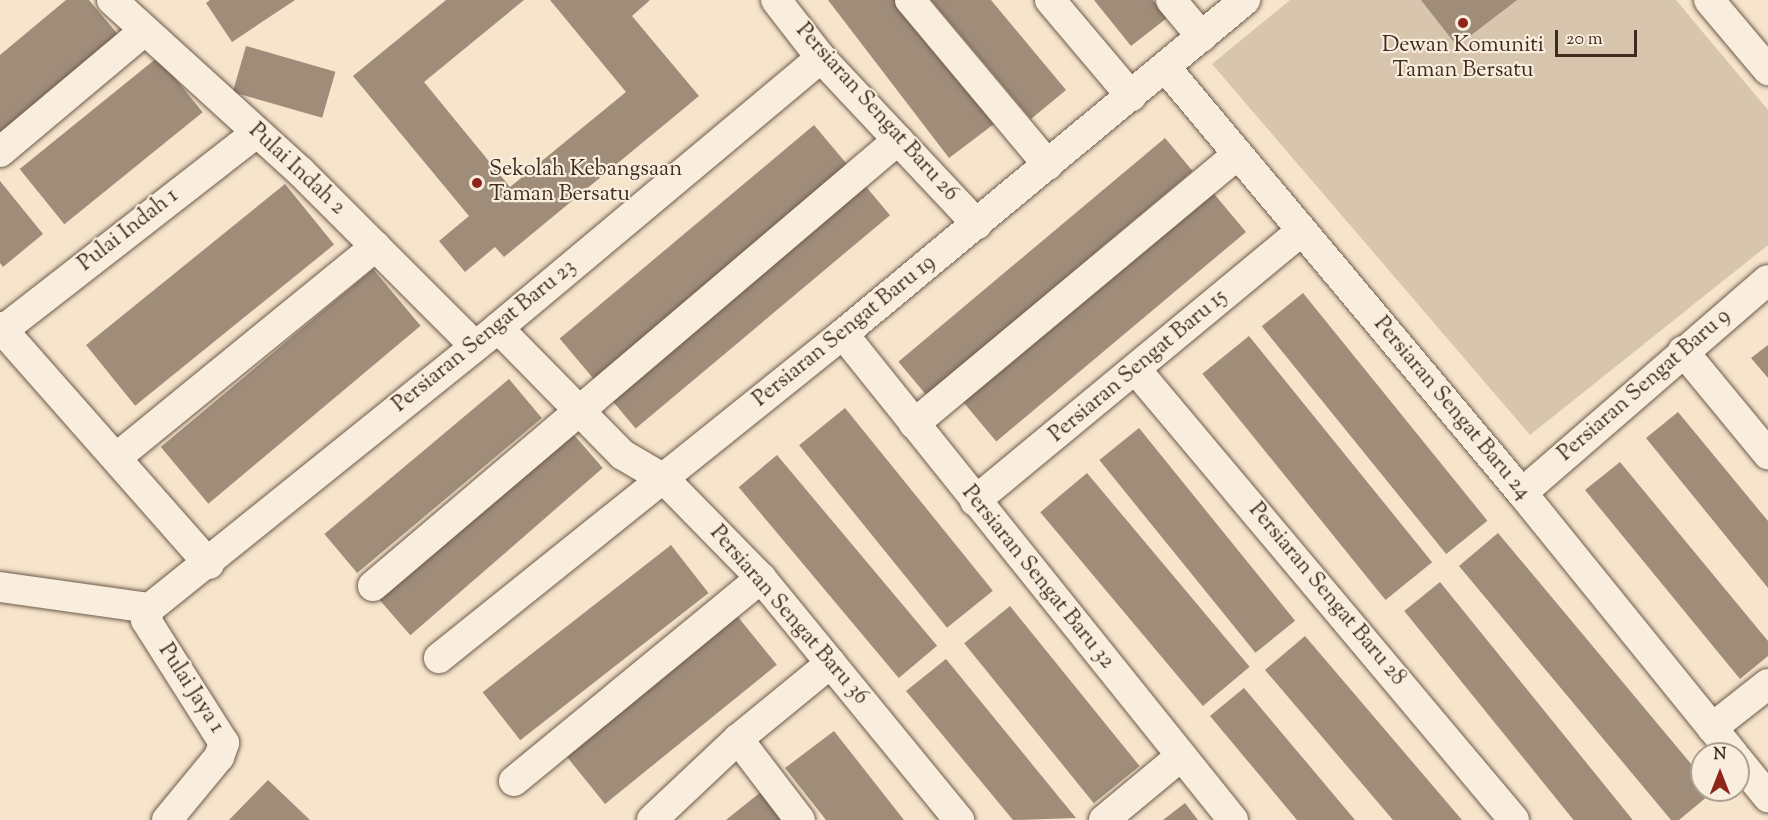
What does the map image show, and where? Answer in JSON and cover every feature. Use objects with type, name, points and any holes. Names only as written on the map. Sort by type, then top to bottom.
[{"type":"street","name":"Pulai Indah 2","points":[[112,0],[143,32],[256,133],[376,246],[475,346]]},
{"type":"street","name":"Persiaran Sengat Baru 26","points":[[776,0],[821,58],[977,224]]},
{"type":"street","points":[[910,0],[1047,165]]},
{"type":"street","points":[[1050,0],[1131,96]]},
{"type":"street","points":[[1171,0],[1202,37]]},
{"type":"street","name":"Persiaran Sengat Baru 19","points":[[439,658],[843,334],[1245,0]]},
{"type":"street","points":[[1709,0],[1765,60]]},
{"type":"street","points":[[0,152],[143,32]]},
{"type":"street","name":"Persiaran Sengat Baru 23","points":[[148,611],[209,564],[498,328],[821,58]]},
{"type":"street","name":"Persiaran Sengat Baru 24","points":[[1165,67],[1522,493],[1723,742]]},
{"type":"street","name":"Pulai Indah 1","points":[[1,328],[256,133]]},
{"type":"street","points":[[373,586],[898,140]]},
{"type":"street","points":[[914,424],[1237,155]]},
{"type":"street","name":"Persiaran Sengat Baru 15","points":[[975,501],[1137,370],[1301,231]]},
{"type":"street","points":[[116,458],[376,246]]},
{"type":"street","name":"Persiaran Sengat Baru 9","points":[[1522,493],[1683,351],[1768,280]]},
{"type":"street","points":[[1,328],[209,564]]},
{"type":"street","name":"Persiaran Sengat Baru 36","points":[[498,328],[623,455],[664,479],[761,578],[958,820]]},
{"type":"street","name":"Persiaran Sengat Baru 32","points":[[843,334],[1233,820]]},
{"type":"street","points":[[1683,351],[1768,454]]},
{"type":"street","name":"Persiaran Sengat Baru 28","points":[[1137,370],[1514,820]]},
{"type":"street","points":[[514,781],[761,578]]},
{"type":"street","points":[[0,587],[148,611]]},
{"type":"street","name":"Pulai Jaya 1","points":[[148,611],[160,643],[224,743],[219,757],[167,820]]},
{"type":"street","points":[[652,820],[738,739],[831,663]]},
{"type":"street","points":[[1712,728],[1768,684]]},
{"type":"street","points":[[738,739],[800,820]]},
{"type":"street","points":[[1104,820],[1181,756]]},
{"type":"street","points":[[1750,775],[1768,797]]},
{"type":"shaded area","points":[[1290,0],[1676,0],[1768,110],[1768,245],[1530,435],[1212,64]]},
{"type":"building","points":[[66,0],[89,0],[121,38],[0,137],[0,55]]},
{"type":"building","points":[[210,0],[295,0],[232,42],[206,3]]},
{"type":"building","points":[[446,0],[524,0],[424,82],[510,187],[626,92],[550,0],[650,0],[632,16],[699,96],[504,257],[495,247],[465,272],[439,241],[469,216],[353,76]]},
{"type":"building","points":[[828,0],[898,0],[994,124],[949,158]]},
{"type":"building","points":[[931,0],[991,0],[1066,90],[1031,119]]},
{"type":"building","points":[[1094,0],[1153,0],[1167,18],[1131,46]]},
{"type":"building","name":"Dewan Komuniti Taman Bersatu","points":[[1421,0],[1517,0],[1457,46]]},
{"type":"building","points":[[246,46],[335,72],[322,118],[233,92]]},
{"type":"building","points":[[158,57],[203,112],[64,224],[20,169]]},
{"type":"building","points":[[814,125],[848,166],[594,379],[560,338]]},
{"type":"building","points":[[1165,138],[1193,171],[926,395],[898,362]]},
{"type":"building","points":[[0,181],[43,234],[3,267],[0,263]]},
{"type":"building","points":[[863,183],[890,215],[636,429],[609,396]]},
{"type":"building","points":[[285,184],[334,245],[135,406],[86,345]]},
{"type":"building","points":[[1210,189],[1246,232],[996,441],[960,399]]},
{"type":"building","points":[[373,269],[421,326],[208,504],[161,447]]},
{"type":"building","points":[[1303,293],[1487,521],[1446,554],[1262,326]]},
{"type":"building","points":[[1249,336],[1432,562],[1386,600],[1202,374]]},
{"type":"building","points":[[1768,345],[1768,378],[1751,358]]},
{"type":"building","points":[[509,379],[542,418],[357,573],[324,534]]},
{"type":"building","points":[[845,408],[993,591],[947,628],[799,445]]},
{"type":"building","points":[[1678,412],[1768,521],[1768,588],[1646,438]]},
{"type":"building","points":[[568,428],[603,468],[410,635],[376,595]]},
{"type":"building","points":[[1139,428],[1295,621],[1255,653],[1099,460]]},
{"type":"building","points":[[777,455],[937,646],[899,678],[739,487]]},
{"type":"building","points":[[1620,462],[1768,641],[1768,656],[1740,679],[1585,490]]},
{"type":"building","points":[[1087,473],[1250,667],[1203,706],[1040,512]]},
{"type":"building","points":[[1498,533],[1690,763],[1690,802],[1701,802],[1679,820],[1671,820],[1459,566]]},
{"type":"building","points":[[671,545],[709,593],[520,740],[483,692]]},
{"type":"building","points":[[1440,582],[1633,820],[1574,820],[1404,611]]},
{"type":"building","points":[[1010,606],[1140,766],[1094,803],[964,643]]},
{"type":"building","points":[[734,612],[777,665],[605,804],[562,751]]},
{"type":"building","points":[[1305,636],[1462,820],[1393,820],[1265,670]]},
{"type":"building","points":[[946,659],[1076,818],[1013,820],[906,691]]},
{"type":"building","points":[[1244,688],[1355,820],[1297,820],[1210,716]]},
{"type":"building","points":[[834,731],[904,820],[826,820],[785,768]]},
{"type":"building","points":[[268,780],[310,820],[229,820]]},
{"type":"building","points":[[762,791],[786,820],[726,820]]},
{"type":"building","points":[[1185,803],[1198,820],[1163,820]]},
{"type":"place","name":"Dewan Komuniti Taman Bersatu","points":[[1463,23]]},
{"type":"place","name":"Sekolah Kebangsaan Taman Bersatu","points":[[477,183]]}]
